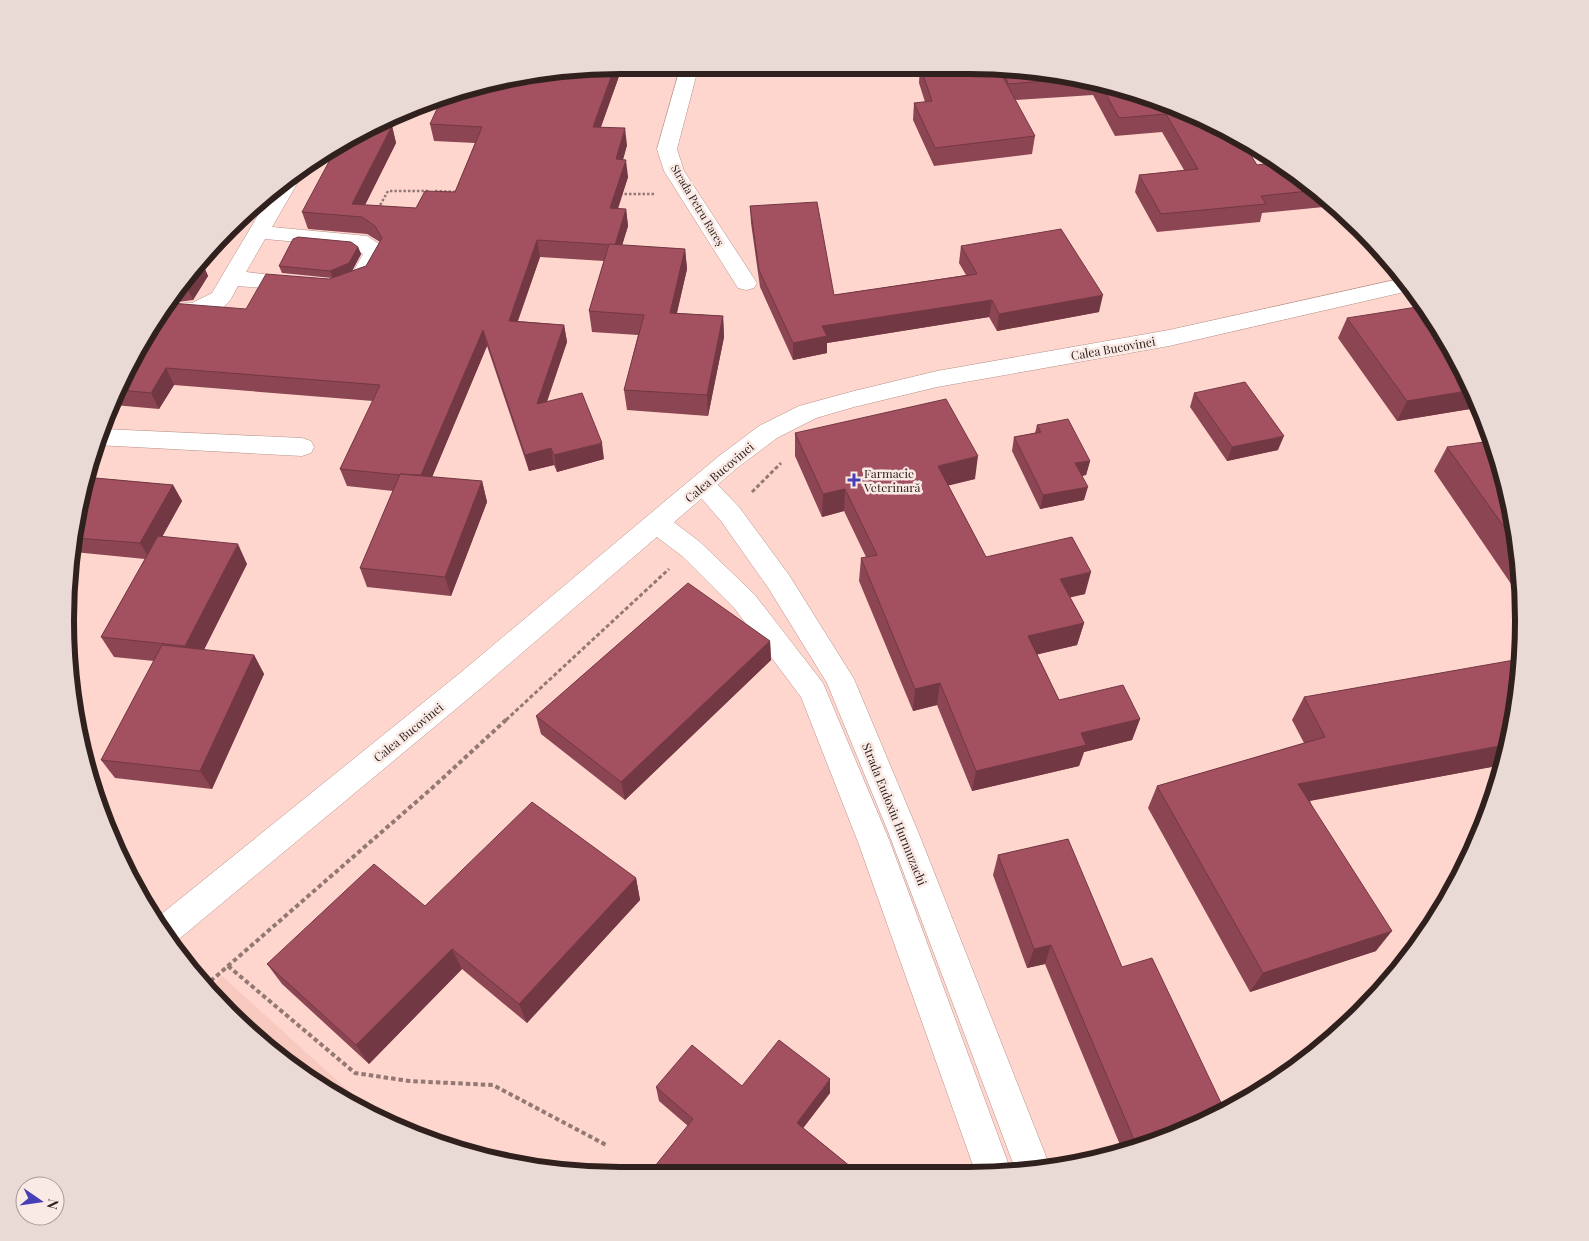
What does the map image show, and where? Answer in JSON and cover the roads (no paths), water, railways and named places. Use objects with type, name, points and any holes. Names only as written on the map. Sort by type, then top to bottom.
[{"type":"street","name":"Strada Petru Rareș","points":[[688,74],[667,150],[674,171],[746,283]]},
{"type":"street","points":[[170,311],[186,312],[203,308],[220,298],[282,191]]},
{"type":"street","points":[[231,278],[326,286],[362,276],[374,254],[372,248],[359,241],[258,232]]},
{"type":"street","name":"Calea Bucovinei","points":[[169,928],[768,432],[817,409],[937,379],[1170,338],[1400,286]]},
{"type":"street","points":[[106,437],[302,447]]},
{"type":"street","name":"Strada Eudoxiu Hurmuzachi","points":[[703,485],[730,514],[779,582],[840,678],[904,834],[1031,1164]]},
{"type":"street","points":[[658,524],[690,549],[745,602],[813,691],[874,842],[991,1166]]},
{"type":"place","name":"Farmacie Veterinară","points":[[854,480]]}]
